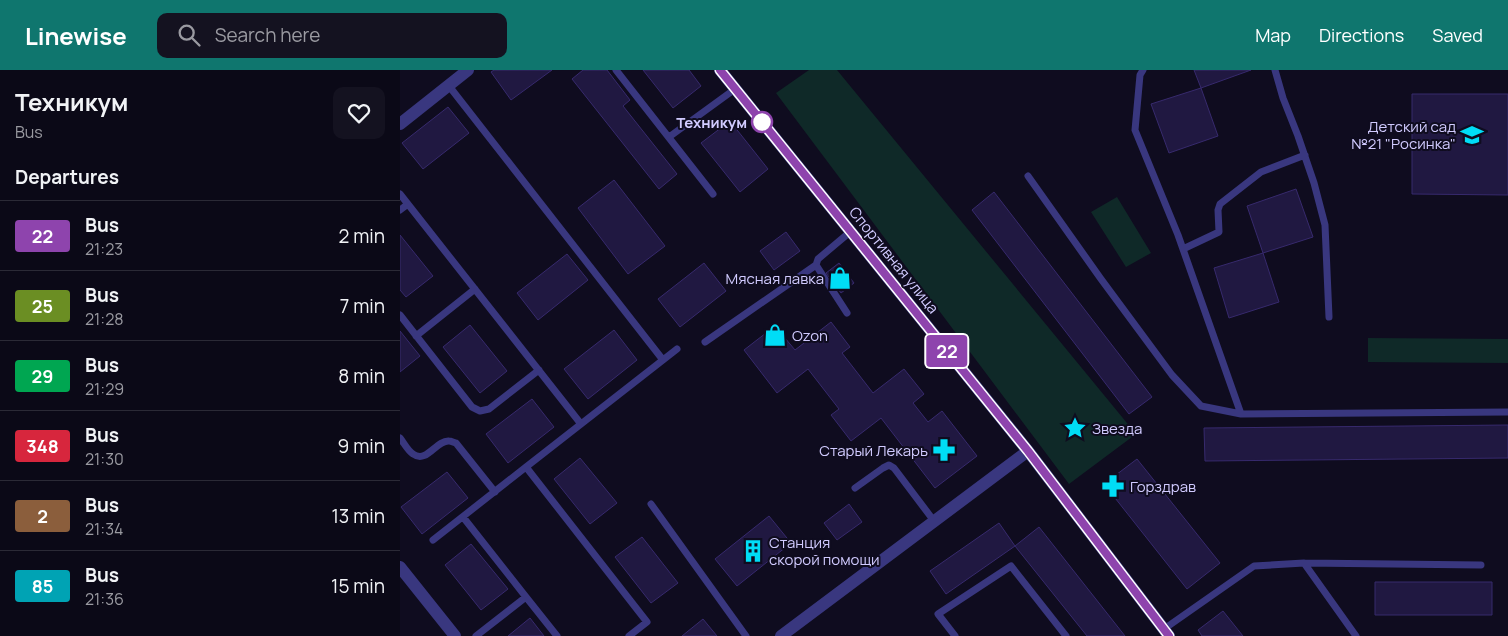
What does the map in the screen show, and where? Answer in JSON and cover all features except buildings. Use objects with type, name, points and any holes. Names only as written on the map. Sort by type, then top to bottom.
[{"type":"street","points":[[400,124],[468,70]]},
{"type":"street","name":"Спортивная улица","points":[[720,70],[1028,451],[1167,633]]},
{"type":"street","points":[[781,636],[1028,451]]},
{"type":"street","points":[[400,567],[455,636]]},
{"type":"lane","points":[[616,70],[714,194]]},
{"type":"lane","points":[[1144,70],[1140,75],[1135,130],[1183,249],[1241,414]]},
{"type":"lane","points":[[1276,70],[1283,98],[1314,183],[1325,225],[1328,317]]},
{"type":"lane","points":[[449,86],[663,360]]},
{"type":"lane","points":[[669,137],[735,89]]},
{"type":"lane","points":[[1183,249],[1219,232],[1218,210],[1220,204],[1261,172],[1305,155]]},
{"type":"lane","points":[[1028,176],[1172,375],[1201,406],[1241,414],[1508,412]]},
{"type":"lane","points":[[400,194],[581,424]]},
{"type":"lane","points":[[400,210],[408,204]]},
{"type":"lane","points":[[705,342],[816,265],[818,259],[850,232]]},
{"type":"lane","points":[[816,265],[847,313]]},
{"type":"lane","points":[[416,336],[475,289]]},
{"type":"lane","points":[[400,316],[472,407],[480,411],[490,408],[539,370]]},
{"type":"lane","points":[[434,540],[677,349]]},
{"type":"lane","points":[[400,438],[413,454],[418,457],[425,456],[443,442],[450,440],[456,443],[495,492]]},
{"type":"lane","points":[[855,488],[889,465],[894,468],[934,522]]},
{"type":"lane","points":[[526,467],[647,622],[629,636]]},
{"type":"lane","points":[[651,504],[746,636]]},
{"type":"lane","points":[[463,517],[557,636]]},
{"type":"lane","points":[[1304,563],[1356,636]]},
{"type":"lane","points":[[1167,633],[1254,566],[1304,563],[1481,565]]},
{"type":"lane","points":[[955,636],[938,614],[1011,566],[1066,636]]},
{"type":"lane","points":[[476,636],[526,597]]},
{"type":"green space","points":[[809,70],[837,70],[1136,434],[1069,484],[776,93]]},
{"type":"green space","points":[[1117,197],[1151,253],[1126,267],[1091,212]]},
{"type":"green space","points":[[1368,338],[1508,339],[1508,363],[1368,362]]},
{"type":"bus line","name":"22","points":[[720,70],[1028,451],[1169,636]]},
{"type":"place","name":"Техникум","points":[[762,122]]},
{"type":"place","name":"Детский сад №21 \"Росинка\"","points":[[1472,135]]},
{"type":"place","name":"Мясная лавка","points":[[840,278]]},
{"type":"place","name":"Ozon","points":[[775,335]]},
{"type":"place","name":"Звезда","points":[[1075,428]]},
{"type":"place","name":"Старый Лекарь","points":[[944,450]]},
{"type":"place","name":"Горздрав","points":[[1113,486]]},
{"type":"place","name":"Станция скорой помощи","points":[[753,551]]}]
